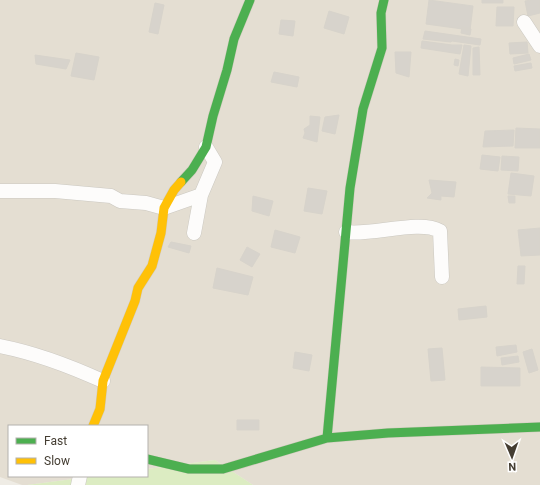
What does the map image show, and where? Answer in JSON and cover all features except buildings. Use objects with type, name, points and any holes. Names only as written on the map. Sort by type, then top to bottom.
[{"type":"street","points":[[93,425],[100,410],[103,381],[135,301],[138,288],[152,266],[161,233],[164,208],[174,190],[192,170],[206,147],[212,116],[227,70],[234,39],[250,0]]},
{"type":"street","points":[[327,438],[350,188],[363,109],[382,48],[382,13],[384,0]]},
{"type":"street","points":[[524,22],[540,46]]},
{"type":"street","points":[[194,233],[201,195],[215,162],[206,147]]},
{"type":"street","points":[[0,191],[55,191],[111,196],[120,201],[146,203],[164,208],[201,195]]},
{"type":"street","points":[[346,232],[414,227],[434,228],[440,232],[442,277]]},
{"type":"street","points":[[0,346],[23,350],[70,366],[103,381]]},
{"type":"street","points":[[148,459],[189,469],[223,469],[327,438],[388,433],[540,427]]},
{"type":"shaded area","points":[[0,0],[540,0],[540,485],[253,485],[215,460],[148,469],[148,425],[8,425],[8,477],[88,477],[22,485],[0,477]]},
{"type":"green space","points":[[215,460],[253,485],[27,485],[88,477],[148,477],[148,469]]},
{"type":"traffic: fast","points":[[181,182],[192,170],[206,147],[234,39],[250,0]]},
{"type":"traffic: fast","points":[[327,438],[350,188],[363,109],[382,48],[381,13],[384,0]]},
{"type":"traffic: fast","points":[[148,459],[189,469],[223,469],[327,438],[388,433],[540,427]]},
{"type":"traffic: slow","points":[[93,425],[100,409],[103,381],[135,301],[138,288],[152,266],[161,233],[164,208],[174,190],[181,182]]}]
